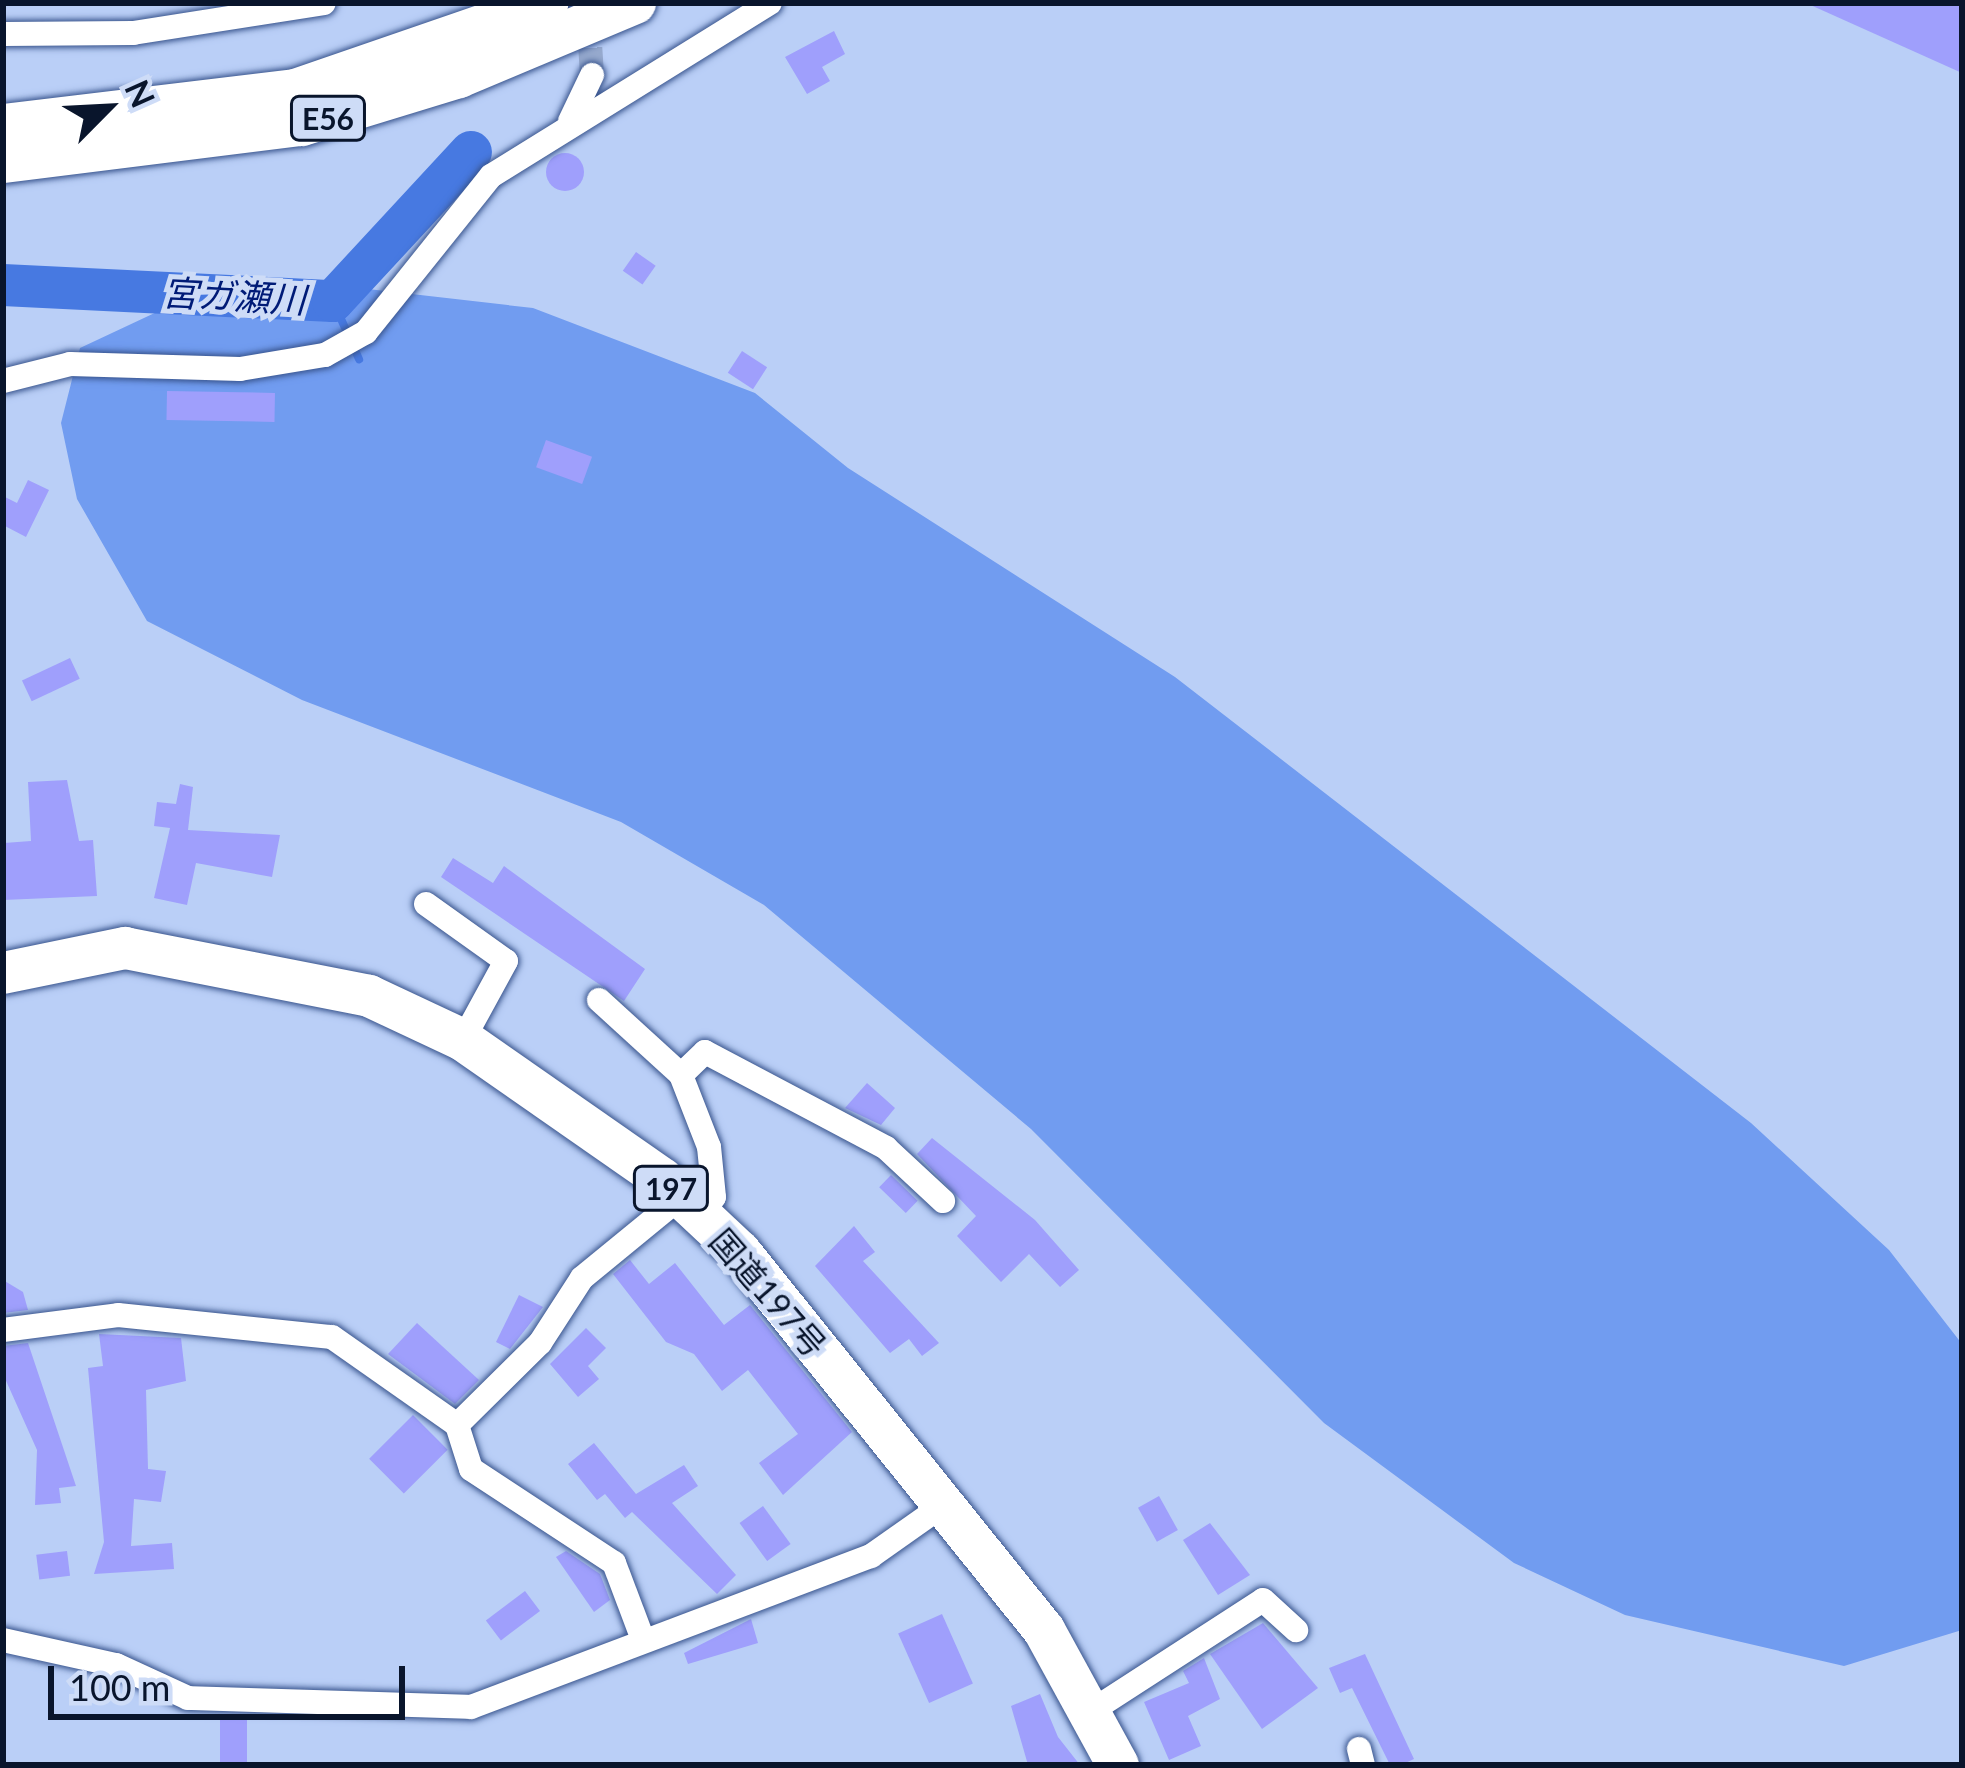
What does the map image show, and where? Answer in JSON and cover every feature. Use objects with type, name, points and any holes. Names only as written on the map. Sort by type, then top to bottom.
[{"type":"highway","name":"E56","points":[[3,125],[152,113],[369,70],[547,3]]},
{"type":"highway","name":"E56","points":[[15,163],[302,125],[459,76],[635,3]]},
{"type":"highway","points":[[3,107],[152,113]]},
{"type":"highway","name":"国道197号","points":[[3,973],[125,948],[177,952],[369,996],[463,1040],[691,1206],[942,1506],[1093,1710],[1118,1765]]},
{"type":"street","points":[[3,34],[133,33],[324,3]]},
{"type":"street","points":[[3,381],[70,364],[240,369],[325,355],[366,332],[491,176],[569,122],[770,3]]},
{"type":"street","points":[[569,122],[592,75]]},
{"type":"street","points":[[426,904],[506,961],[463,1040]]},
{"type":"street","points":[[457,1425],[540,1343],[582,1278],[691,1206],[715,1197],[709,1147],[681,1075],[599,1000]]},
{"type":"street","points":[[681,1075],[718,1053],[771,1095],[886,1148],[943,1201]]},
{"type":"street","points":[[3,1330],[118,1316],[332,1337],[457,1425],[471,1469],[614,1563],[642,1637]]},
{"type":"street","points":[[3,1640],[116,1665],[188,1699],[369,1697],[436,1710],[547,1681],[642,1637],[872,1556],[942,1506]]},
{"type":"street","points":[[1093,1710],[1263,1600],[1296,1630]]},
{"type":"shaded area","points":[[359,288],[533,308],[755,393],[848,468],[1175,677],[1751,1123],[1889,1250],[1962,1344],[1962,1630],[1844,1666],[1625,1615],[1514,1563],[1324,1423],[1031,1129],[764,905],[621,822],[302,700],[147,621],[77,499],[61,423],[80,348],[193,295]]},
{"type":"building","points":[[1806,3],[1962,3],[1962,73]]},
{"type":"building","points":[[834,31],[845,54],[822,67],[830,81],[807,94],[785,57]]},
{"type":"building","points":[[565,153],[578,159],[584,172],[578,185],[565,191],[552,185],[546,172],[552,159]]},
{"type":"building","points":[[636,252],[656,266],[642,285],[623,271]]},
{"type":"building","points":[[742,351],[767,367],[753,389],[728,373]]},
{"type":"building","points":[[167,391],[275,393],[274,422],[166,420]]},
{"type":"building","points":[[546,440],[592,457],[582,484],[536,467]]},
{"type":"building","points":[[28,480],[49,490],[26,537],[3,525],[3,496],[17,503]]},
{"type":"building","points":[[70,658],[80,679],[32,701],[22,680]]},
{"type":"building","points":[[67,780],[79,841],[93,840],[97,896],[3,900],[4,843],[31,841],[28,782]]},
{"type":"building","points":[[180,784],[193,787],[188,830],[280,835],[272,877],[196,863],[187,905],[154,898],[170,828],[154,826],[157,802],[176,804]]},
{"type":"building","points":[[453,858],[493,883],[504,866],[645,969],[624,1001],[441,877]]},
{"type":"building","points":[[867,1083],[895,1108],[881,1125],[845,1108]]},
{"type":"building","points":[[932,1138],[1035,1220],[1079,1270],[1060,1287],[1029,1254],[1001,1282],[957,1236],[976,1216],[917,1154]]},
{"type":"building","points":[[891,1175],[918,1201],[906,1213],[879,1187]]},
{"type":"building","points":[[854,1226],[875,1252],[863,1261],[939,1343],[922,1356],[909,1339],[890,1353],[815,1266]]},
{"type":"building","points":[[630,1260],[649,1284],[675,1263],[724,1325],[750,1305],[852,1432],[783,1495],[759,1463],[798,1434],[748,1370],[722,1391],[694,1354],[666,1342],[613,1274]]},
{"type":"building","points":[[3,1280],[23,1292],[28,1310],[3,1313]]},
{"type":"building","points":[[519,1295],[543,1307],[510,1349],[496,1342]]},
{"type":"building","points":[[417,1323],[479,1380],[455,1404],[388,1354]]},
{"type":"building","points":[[586,1328],[606,1348],[588,1366],[599,1379],[578,1397],[550,1364]]},
{"type":"building","points":[[99,1334],[181,1338],[186,1381],[146,1390],[148,1469],[166,1471],[161,1502],[134,1499],[131,1546],[172,1543],[174,1569],[94,1574],[104,1542],[88,1368],[103,1366]]},
{"type":"building","points":[[28,1343],[76,1486],[59,1488],[61,1503],[35,1505],[37,1450],[3,1374],[3,1346]]},
{"type":"building","points":[[413,1415],[448,1450],[404,1493],[369,1459]]},
{"type":"building","points":[[594,1443],[636,1494],[684,1465],[698,1486],[672,1503],[736,1575],[717,1594],[632,1512],[625,1518],[605,1494],[597,1500],[568,1464]]},
{"type":"building","points":[[1159,1496],[1178,1530],[1157,1542],[1138,1508]]},
{"type":"building","points":[[763,1506],[791,1544],[767,1561],[740,1523]]},
{"type":"building","points":[[1210,1523],[1250,1575],[1218,1595],[1183,1540]]},
{"type":"building","points":[[67,1551],[70,1576],[39,1580],[36,1555]]},
{"type":"building","points":[[566,1551],[600,1574],[610,1600],[594,1612],[556,1557]]},
{"type":"building","points":[[525,1591],[540,1611],[501,1640],[486,1620]]},
{"type":"building","points":[[942,1614],[973,1683],[929,1703],[898,1634]]},
{"type":"building","points":[[751,1619],[758,1643],[688,1664],[684,1653]]},
{"type":"building","points":[[1263,1623],[1318,1688],[1262,1729],[1210,1654]]},
{"type":"building","points":[[1365,1654],[1414,1759],[1401,1765],[1390,1765],[1352,1688],[1340,1693],[1329,1668]]},
{"type":"building","points":[[1204,1658],[1220,1699],[1188,1716],[1201,1746],[1169,1760],[1144,1702],[1189,1683],[1183,1671]]},
{"type":"building","points":[[1040,1694],[1058,1737],[1080,1765],[1028,1765],[1011,1706]]},
{"type":"building","points":[[220,1716],[247,1716],[247,1765],[220,1765]]},
{"type":"waterway","name":"宮ガ瀬川","points":[[3,285],[333,301],[471,152]]},
{"type":"waterway","points":[[333,301],[359,359]]},
{"type":"tunnel","points":[[588,12],[592,75]]}]
